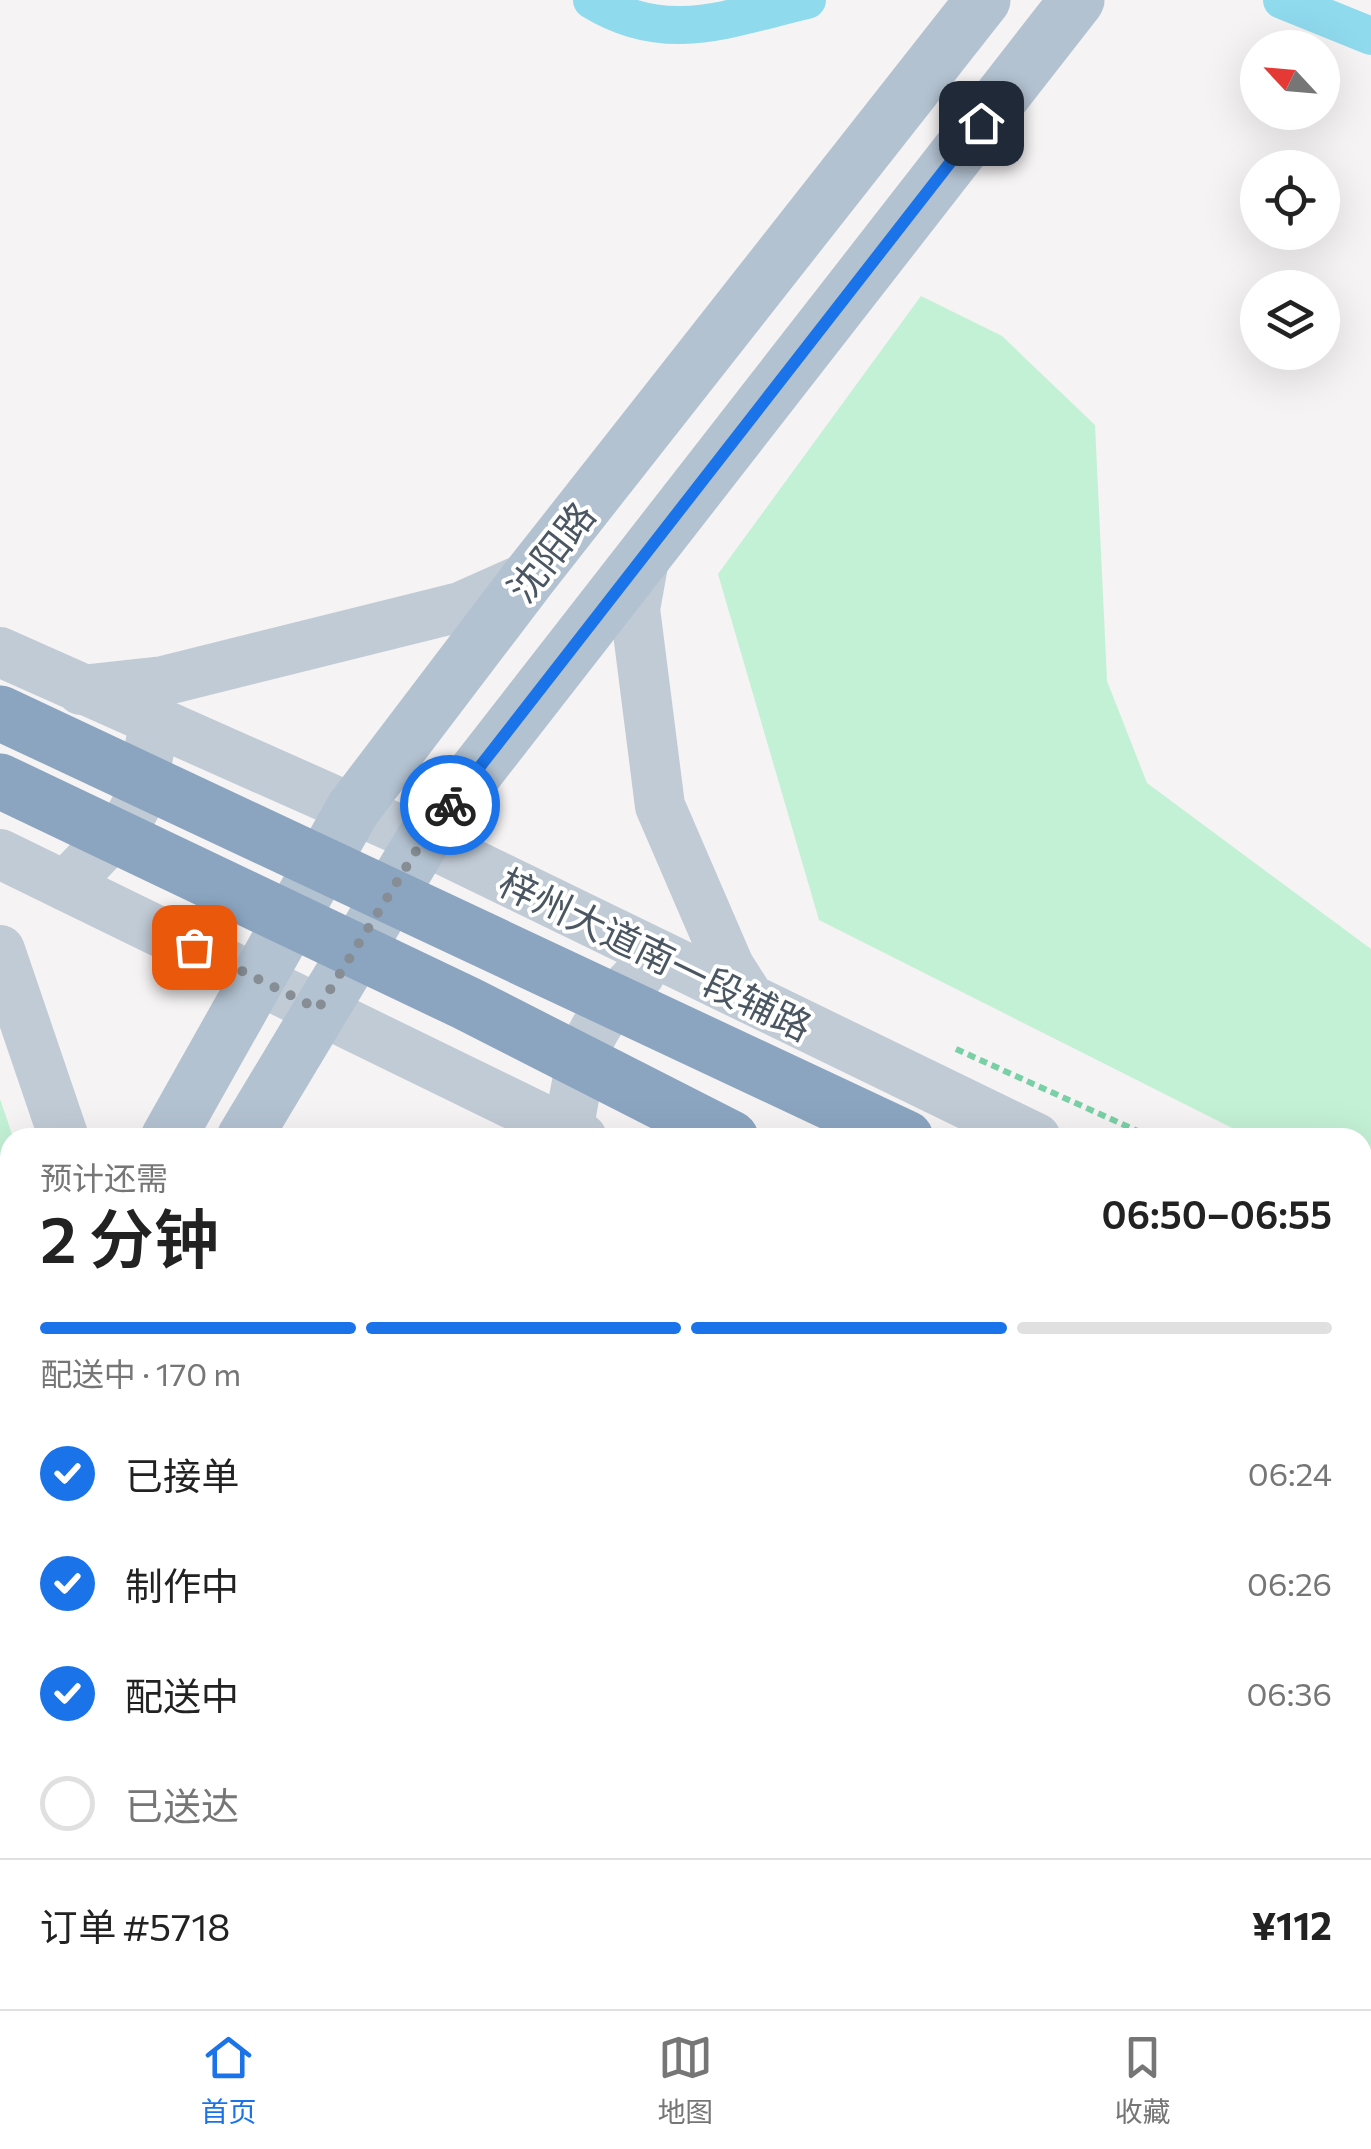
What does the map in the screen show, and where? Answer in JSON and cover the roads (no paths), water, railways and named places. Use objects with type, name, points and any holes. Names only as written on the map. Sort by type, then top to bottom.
[{"type":"highway","points":[[0,713],[885,1128]]},
{"type":"highway","points":[[0,781],[466,1002],[711,1128]]},
{"type":"main road","name":"沈阳路","points":[[173,1128],[353,810],[530,576],[983,0]]},
{"type":"main road","name":"沈阳路","points":[[250,1128],[423,840],[1078,0]]},
{"type":"main road","points":[[645,554],[635,609],[660,806],[729,966],[750,999]]},
{"type":"main road","points":[[79,690],[163,681],[460,606],[530,576]]},
{"type":"main road","name":"梓州大道南一段辅路","points":[[0,652],[423,840],[661,952],[1015,1128]]},
{"type":"main road","points":[[65,886],[129,819],[140,796],[155,723]]},
{"type":"main road","points":[[0,854],[563,1128]]},
{"type":"main road","points":[[0,950],[61,1128]]},
{"type":"main road","points":[[576,1128],[584,1044],[604,1010],[661,952]]},
{"type":"waterway","points":[[592,0],[620,14],[672,25],[724,20],[807,0]]},
{"type":"waterway","points":[[1282,0],[1371,36]]}]
